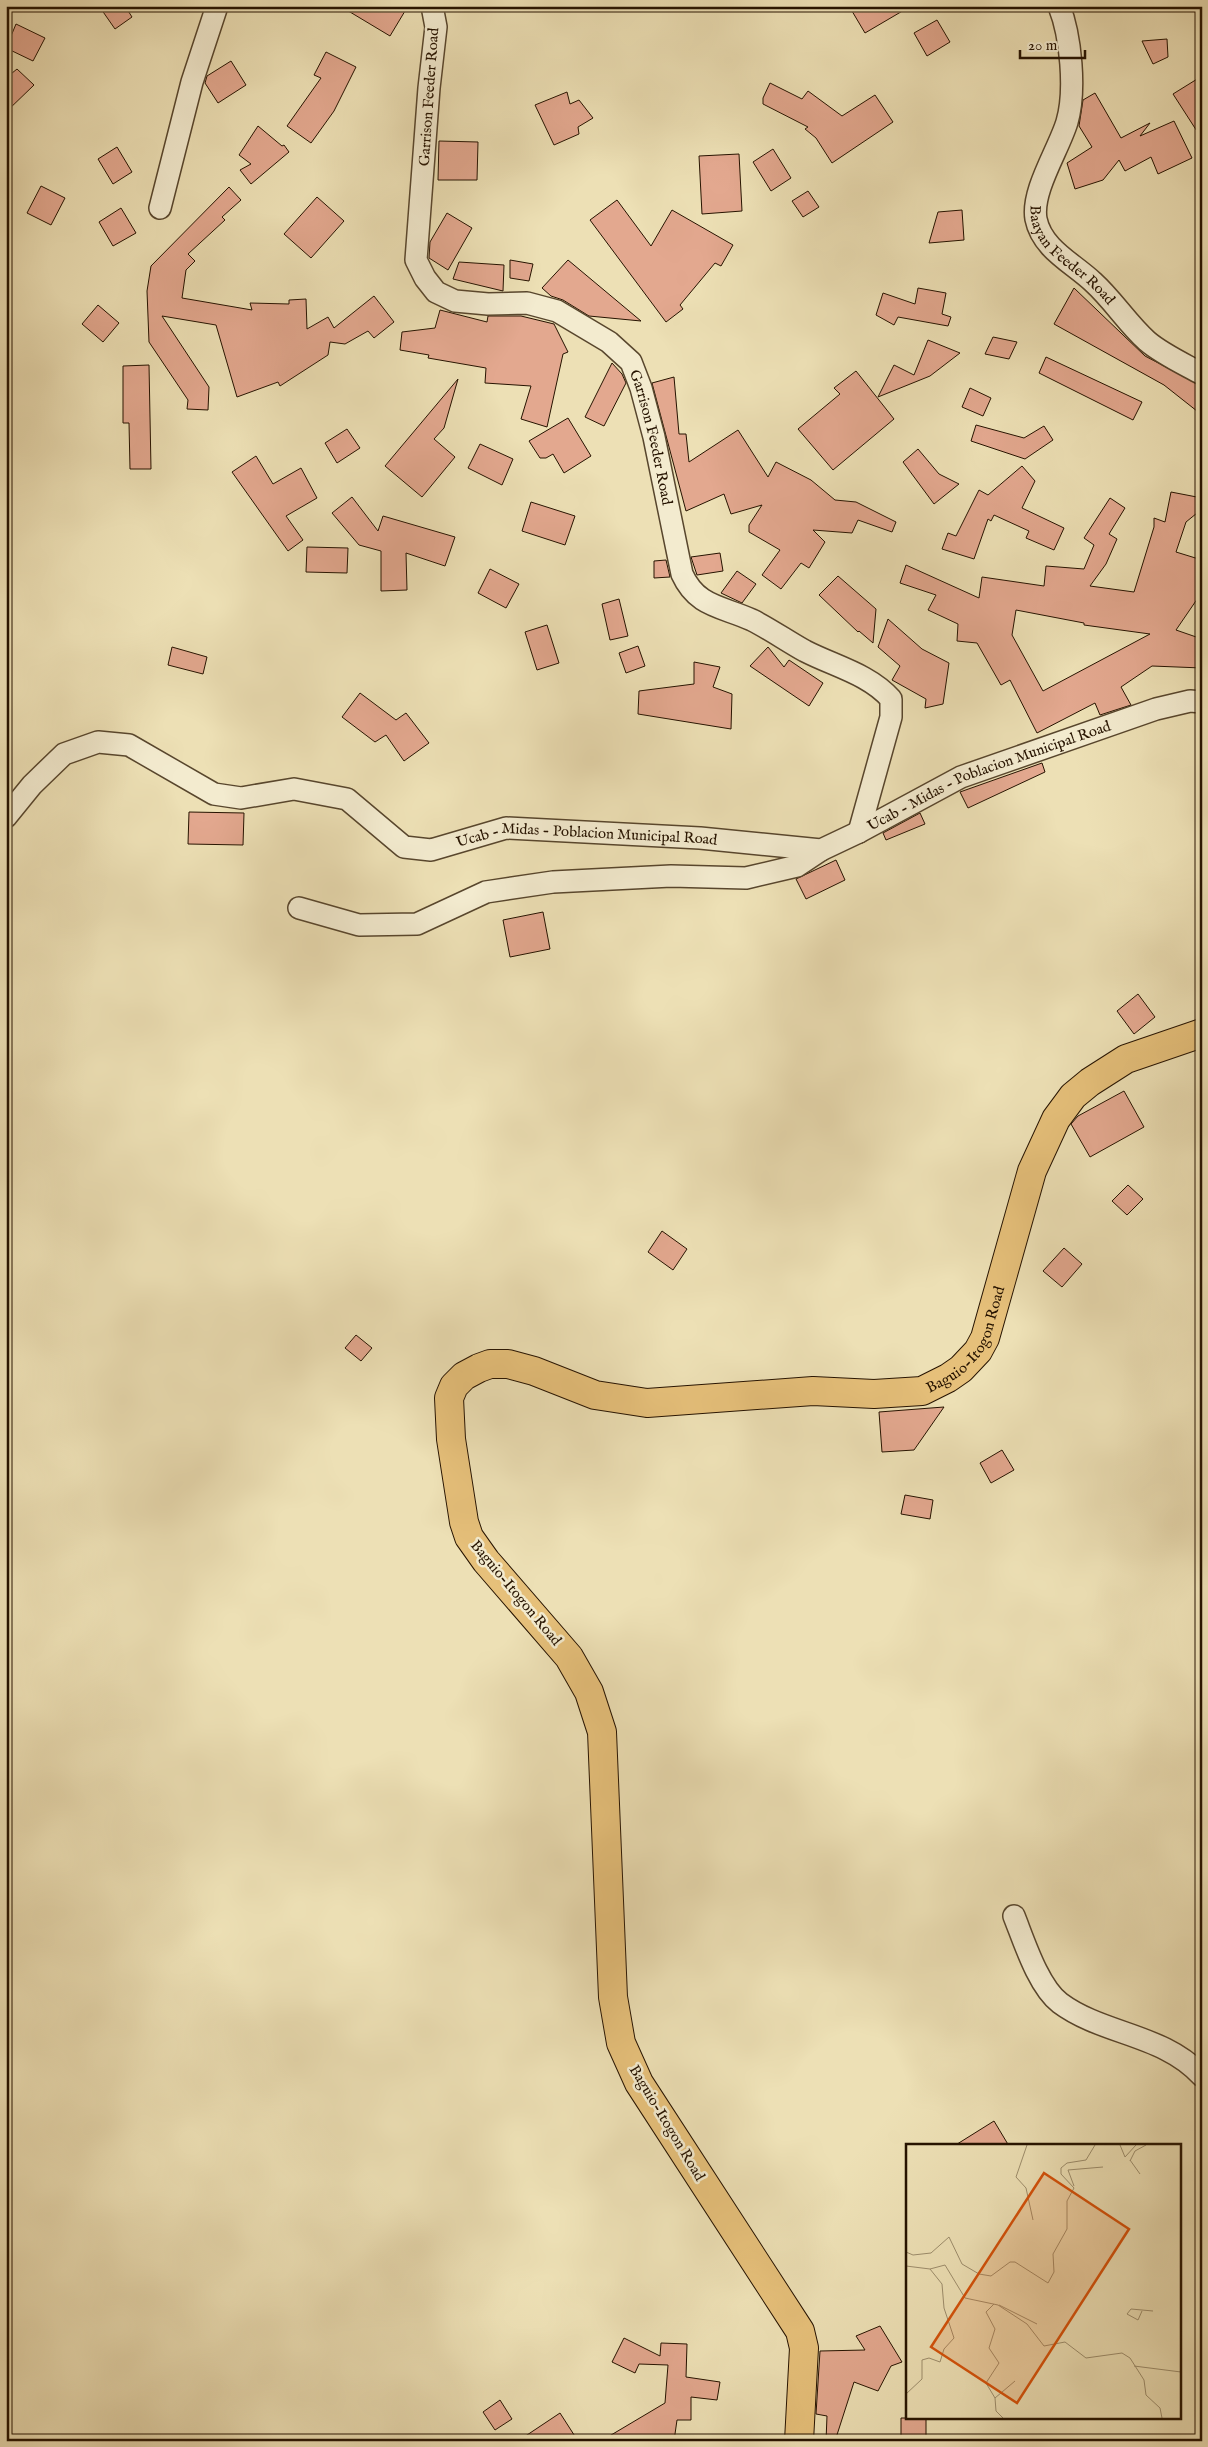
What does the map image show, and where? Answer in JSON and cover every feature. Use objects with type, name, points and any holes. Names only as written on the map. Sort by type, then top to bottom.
[{"type":"main road","name":"Baguio-Itogon Road","points":[[799,2441],[804,2348],[800,2330],[639,2083],[621,2042],[613,1997],[602,1732],[596,1709],[581,1676],[569,1657],[486,1562],[469,1537],[464,1522],[451,1439],[449,1398],[454,1386],[464,1376],[490,1364],[508,1364],[534,1371],[595,1395],[647,1402],[813,1392],[874,1394],[922,1391],[948,1378],[971,1360],[985,1338],[1032,1171],[1056,1119],[1073,1096],[1090,1082],[1126,1059],[1202,1033]]},
{"type":"street","points":[[160,208],[192,82],[218,6]]},
{"type":"street","name":"Garrison Feeder Road","points":[[432,6],[436,26],[429,88],[416,260],[425,278],[436,292],[455,301],[488,304],[527,304],[557,311],[609,342],[631,362],[641,388],[654,437],[682,574],[688,588],[697,598],[760,624],[804,651],[873,682],[891,699],[892,717],[859,832]]},
{"type":"street","name":"Baayan Feeder Road","points":[[1059,6],[1063,16],[1072,67],[1067,120],[1039,193],[1036,218],[1043,236],[1058,254],[1093,282],[1148,342],[1202,374]]},
{"type":"street","name":"Ucab - Midas - Poblacion Municipal Road","points":[[6,817],[32,785],[64,754],[98,742],[129,745],[214,794],[241,798],[294,789],[347,799],[404,847],[431,850],[506,828],[700,838],[820,850],[859,832],[960,777],[1156,708],[1190,701],[1202,702]]},
{"type":"street","points":[[299,908],[359,924],[417,924],[486,892],[553,882],[671,876],[746,878],[797,866],[820,850]]},
{"type":"street","points":[[1014,1916],[1037,1973],[1059,2002],[1093,2020],[1153,2042],[1194,2068],[1202,2076]]},
{"type":"building","points":[[99,6],[125,6],[132,17],[115,29]]},
{"type":"building","points":[[340,6],[408,6],[390,36]]},
{"type":"building","points":[[849,6],[911,6],[865,33]]},
{"type":"building","points":[[937,20],[950,42],[927,56],[914,33]]},
{"type":"building","points":[[16,24],[45,38],[33,61],[6,48]]},
{"type":"building","points":[[1167,39],[1168,57],[1153,64],[1142,41]]},
{"type":"building","points":[[326,52],[356,67],[334,111],[311,143],[287,126],[321,78],[314,75]]},
{"type":"building","points":[[231,61],[246,85],[218,103],[205,83],[207,76]]},
{"type":"building","points":[[17,69],[34,85],[6,112],[6,78]]},
{"type":"building","points":[[1202,76],[1202,139],[1173,94]]},
{"type":"building","points":[[770,83],[802,99],[808,91],[842,116],[875,95],[893,122],[832,163],[816,138],[805,129],[808,127],[763,104],[763,98]]},
{"type":"building","points":[[567,92],[570,104],[579,100],[593,118],[578,127],[579,134],[554,145],[535,105]]},
{"type":"building","points":[[1095,93],[1121,138],[1150,123],[1140,136],[1174,121],[1192,158],[1158,174],[1151,157],[1125,171],[1119,160],[1103,180],[1075,189],[1067,163],[1092,147],[1079,126],[1083,100]]},
{"type":"building","points":[[258,126],[282,146],[284,145],[289,152],[251,184],[240,170],[251,164],[239,155]]},
{"type":"building","points":[[439,141],[478,142],[477,180],[438,180]]},
{"type":"building","points":[[117,147],[132,172],[113,184],[98,159]]},
{"type":"building","points":[[773,149],[791,178],[771,191],[753,162]]},
{"type":"building","points":[[739,154],[742,211],[702,214],[699,156]]},
{"type":"building","points":[[41,186],[65,198],[51,225],[27,213]]},
{"type":"building","points":[[229,187],[241,200],[222,217],[225,220],[188,254],[195,261],[186,270],[182,298],[252,310],[250,303],[289,304],[289,300],[306,299],[307,329],[328,317],[334,328],[374,296],[394,322],[374,338],[368,331],[345,344],[330,342],[328,355],[280,386],[278,382],[237,397],[216,325],[162,316],[209,387],[208,410],[187,409],[188,400],[149,342],[147,291],[151,266]]},
{"type":"building","points":[[808,191],[819,207],[803,217],[792,201]]},
{"type":"building","points":[[317,197],[344,221],[311,258],[284,234]]},
{"type":"building","points":[[617,200],[651,246],[672,210],[733,245],[721,266],[715,263],[680,305],[683,309],[666,322],[590,220]]},
{"type":"building","points":[[121,208],[136,233],[113,246],[99,222]]},
{"type":"building","points":[[962,210],[964,240],[929,243],[938,212]]},
{"type":"building","points":[[447,213],[472,228],[448,270],[429,258],[430,242]]},
{"type":"building","points":[[510,260],[533,264],[529,281],[510,278]]},
{"type":"building","points":[[568,260],[641,321],[589,316],[563,300],[551,296],[542,288]]},
{"type":"building","points":[[459,262],[504,265],[503,291],[453,279]]},
{"type":"building","points":[[918,288],[946,293],[942,314],[951,317],[948,326],[898,317],[894,325],[876,315],[883,293],[915,304]]},
{"type":"building","points":[[1074,288],[1145,356],[1202,386],[1202,415],[1164,385],[1054,324]]},
{"type":"building","points":[[98,305],[119,323],[103,342],[82,324]]},
{"type":"building","points":[[440,310],[487,322],[488,316],[521,316],[554,324],[568,352],[563,354],[547,427],[521,419],[531,386],[485,383],[486,368],[428,358],[429,355],[400,350],[402,332],[435,328]]},
{"type":"building","points":[[993,337],[1017,342],[1009,359],[985,354]]},
{"type":"building","points":[[928,340],[960,353],[930,376],[878,397],[894,365],[914,375]]},
{"type":"building","points":[[1046,357],[1142,402],[1133,420],[1039,373]]},
{"type":"building","points":[[612,363],[622,374],[626,383],[604,426],[585,417]]},
{"type":"building","points":[[149,365],[151,469],[130,469],[129,423],[123,423],[123,366]]},
{"type":"building","points":[[856,371],[894,419],[833,470],[798,429],[840,394],[834,388]]},
{"type":"building","points":[[674,377],[679,434],[686,434],[689,462],[738,430],[768,477],[776,462],[811,480],[835,500],[856,502],[896,522],[892,532],[858,520],[852,533],[813,530],[825,542],[809,568],[801,563],[781,589],[762,575],[780,550],[749,532],[749,525],[762,505],[731,514],[724,494],[686,511],[652,383]]},
{"type":"building","points":[[458,379],[444,428],[434,439],[455,457],[422,497],[385,466]]},
{"type":"building","points":[[970,388],[991,398],[983,416],[962,407]]},
{"type":"building","points":[[568,418],[591,456],[564,473],[553,454],[546,458],[540,458],[529,441]]},
{"type":"building","points":[[976,425],[1024,438],[1044,426],[1053,440],[1025,459],[971,441]]},
{"type":"building","points":[[347,429],[360,448],[337,463],[325,443]]},
{"type":"building","points":[[480,444],[513,459],[502,485],[468,468]]},
{"type":"building","points":[[918,449],[939,474],[959,484],[934,504],[903,462]]},
{"type":"building","points":[[256,456],[273,484],[301,468],[317,498],[286,516],[303,540],[288,551],[232,472]]},
{"type":"building","points":[[1022,466],[1035,481],[1022,508],[1064,528],[1054,550],[1026,538],[1029,531],[994,515],[991,521],[988,519],[974,559],[942,549],[948,533],[956,536],[979,490],[988,495]]},
{"type":"building","points":[[1171,492],[1202,498],[1202,509],[1186,522],[1176,552],[1202,560],[1202,592],[1176,630],[1202,639],[1202,668],[1152,666],[1121,687],[1131,705],[1100,715],[1095,703],[1037,733],[1010,680],[1001,685],[977,643],[957,641],[958,624],[928,610],[936,595],[900,583],[906,565],[979,598],[982,577],[1044,586],[1046,566],[1084,569],[1094,545],[1084,538],[1110,498],[1125,508],[1109,534],[1117,539],[1106,564],[1090,586],[1134,592],[1154,527],[1154,518],[1165,522]],"holes":[[[1016,610],[1084,623],[1084,625],[1150,634],[1043,691],[1012,635]]]},
{"type":"building","points":[[352,497],[378,531],[383,516],[455,537],[445,566],[406,553],[407,590],[381,591],[381,551],[359,545],[332,513]]},
{"type":"building","points":[[531,502],[575,516],[565,545],[522,531]]},
{"type":"building","points":[[307,547],[348,548],[347,573],[306,572]]},
{"type":"building","points":[[720,553],[723,571],[697,575],[691,557]]},
{"type":"building","points":[[666,560],[670,577],[654,578],[654,561]]},
{"type":"building","points":[[490,569],[519,584],[506,608],[478,593]]},
{"type":"building","points":[[737,571],[756,584],[742,603],[721,593]]},
{"type":"building","points":[[838,576],[876,609],[873,643],[858,632],[819,595]]},
{"type":"building","points":[[619,599],[628,636],[610,640],[602,604]]},
{"type":"building","points":[[888,619],[922,649],[949,663],[943,704],[925,708],[926,699],[892,680],[900,666],[878,647]]},
{"type":"building","points":[[547,625],[559,663],[537,670],[525,632]]},
{"type":"building","points":[[638,646],[645,666],[626,673],[619,653]]},
{"type":"building","points":[[172,647],[207,657],[203,674],[168,665]]},
{"type":"building","points":[[768,647],[784,667],[789,660],[823,683],[809,706],[750,666]]},
{"type":"building","points":[[694,662],[720,667],[713,687],[732,694],[731,729],[638,714],[639,691],[694,684]]},
{"type":"building","points":[[360,693],[396,720],[406,713],[429,743],[404,761],[386,735],[375,742],[342,717]]},
{"type":"building","points":[[1042,763],[1045,772],[968,808],[960,792]]},
{"type":"building","points":[[189,812],[244,813],[243,845],[188,844]]},
{"type":"building","points":[[920,813],[925,824],[886,840],[883,833]]},
{"type":"building","points":[[836,860],[845,880],[806,899],[796,879]]},
{"type":"building","points":[[543,912],[550,949],[510,957],[503,920]]},
{"type":"building","points":[[1138,994],[1155,1017],[1134,1034],[1117,1011]]},
{"type":"building","points":[[1124,1091],[1144,1127],[1090,1157],[1071,1124],[1078,1116]]},
{"type":"building","points":[[1128,1185],[1143,1199],[1127,1215],[1112,1201]]},
{"type":"building","points":[[662,1231],[687,1249],[673,1270],[648,1252]]},
{"type":"building","points":[[1064,1248],[1082,1264],[1062,1287],[1043,1271]]},
{"type":"building","points":[[356,1335],[372,1348],[361,1361],[345,1348]]},
{"type":"building","points":[[944,1407],[914,1450],[882,1452],[879,1412]]},
{"type":"building","points":[[1002,1450],[1014,1470],[991,1483],[980,1463]]},
{"type":"building","points":[[905,1495],[933,1500],[930,1519],[901,1514]]},
{"type":"building","points":[[994,2121],[1008,2144],[957,2144]]},
{"type":"building","points":[[880,2326],[902,2362],[891,2366],[878,2391],[854,2382],[835,2441],[826,2441],[827,2416],[816,2414],[820,2351],[865,2350],[856,2336]]},
{"type":"building","points":[[624,2338],[660,2356],[661,2343],[687,2344],[686,2377],[720,2382],[717,2400],[691,2397],[691,2420],[677,2420],[674,2441],[601,2441],[665,2403],[668,2365],[639,2364],[635,2373],[612,2362]]},
{"type":"building","points":[[500,2400],[512,2419],[495,2430],[483,2412]]},
{"type":"building","points":[[560,2413],[578,2441],[518,2441]]},
{"type":"building","points":[[901,2418],[906,2418],[906,2420],[926,2420],[926,2441],[901,2441]]}]
